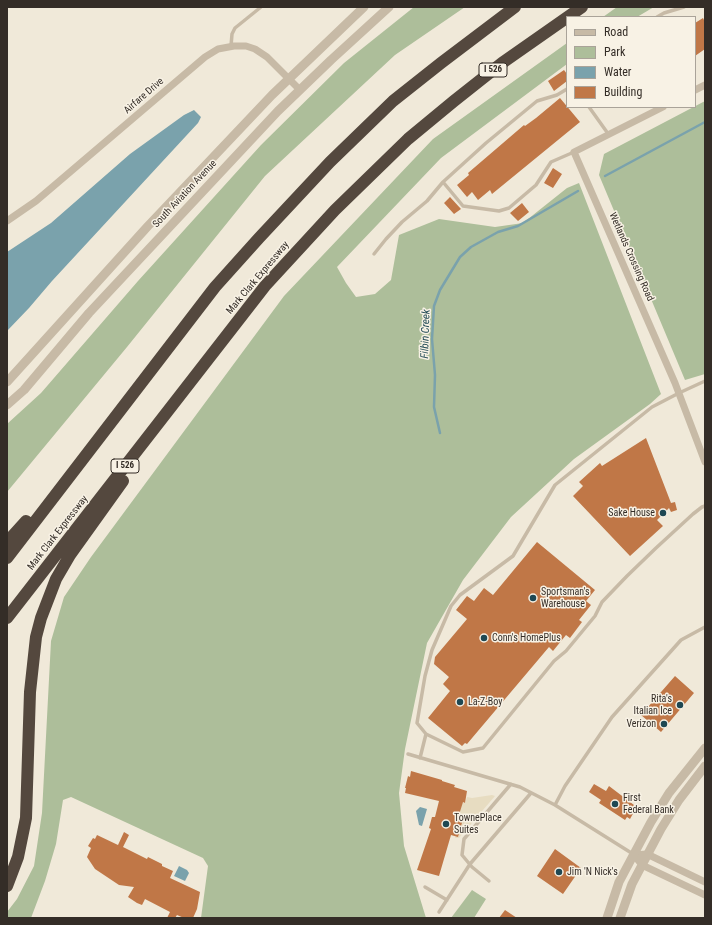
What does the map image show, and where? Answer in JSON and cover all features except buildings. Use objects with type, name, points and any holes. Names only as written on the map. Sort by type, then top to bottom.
[{"type":"highway","points":[[7,558],[215,287],[259,238],[330,162],[393,101],[440,63],[515,7]]},
{"type":"highway","name":"Mark Clark Expressway","points":[[569,16],[582,7]]},
{"type":"highway","name":"Mark Clark Expressway","points":[[7,618],[265,286],[335,210],[408,139],[502,63],[566,18]]},
{"type":"highway","points":[[7,886],[18,857],[26,818],[30,692],[36,637],[41,618],[56,579],[70,555],[244,313]]},
{"type":"highway","points":[[7,542],[34,513],[127,401]]},
{"type":"street","name":"South Aviation Avenue","points":[[7,382],[148,226],[288,79],[364,7]]},
{"type":"street","name":"South Aviation Avenue","points":[[7,405],[24,390],[94,307],[257,132],[390,7]]},
{"type":"street","name":"Airfare Drive","points":[[7,221],[36,201],[209,54],[218,49],[231,46],[246,46],[259,51],[300,90]]},
{"type":"street","points":[[696,90],[705,85]]},
{"type":"street","points":[[574,152],[661,108]]},
{"type":"street","name":"Wetlands Crossing Road","points":[[574,152],[679,392],[705,462]]},
{"type":"street","points":[[607,918],[620,882],[651,822],[669,793],[705,748]]},
{"type":"street","points":[[620,918],[632,884],[647,854],[679,800],[705,766]]},
{"type":"street","points":[[634,855],[647,854],[705,882]]},
{"type":"street","points":[[634,855],[642,865],[705,895]]},
{"type":"lane","points":[[231,46],[232,34],[235,28],[261,7]]},
{"type":"lane","points":[[660,16],[664,13],[684,7]]},
{"type":"lane","points":[[374,254],[396,228],[426,201],[443,182],[486,142],[537,101],[557,95],[566,90]]},
{"type":"lane","points":[[590,108],[609,135]]},
{"type":"lane","points":[[443,182],[464,206],[499,211],[509,208],[536,186],[552,162],[574,152]]},
{"type":"lane","points":[[705,381],[679,392],[652,407],[555,485],[513,556],[460,595],[451,606],[432,650],[425,676],[417,723],[426,734],[463,752],[483,748],[554,661],[566,651],[595,616],[602,602],[627,576],[693,514],[705,506]]},
{"type":"lane","points":[[555,805],[580,764],[614,715],[681,640],[705,627]]},
{"type":"lane","points":[[420,758],[426,734]]},
{"type":"lane","points":[[408,754],[511,784],[555,805],[634,855]]},
{"type":"lane","points":[[489,881],[462,855],[464,839],[511,784]]},
{"type":"lane","points":[[439,912],[470,864],[531,793]]},
{"type":"lane","points":[[425,887],[447,900]]},
{"type":"green space","points":[[414,7],[465,7],[395,55],[265,176],[127,347],[7,492],[7,424],[41,393],[138,281],[261,145],[344,63]]},
{"type":"green space","points":[[617,7],[654,7],[639,16],[604,16]]},
{"type":"green space","points":[[566,44],[566,65],[441,158],[337,267],[356,297],[375,294],[391,280],[399,235],[439,219],[495,227],[523,223],[567,188],[579,183],[661,394],[650,404],[574,459],[511,517],[463,580],[427,643],[405,749],[399,793],[404,846],[426,918],[201,918],[208,866],[203,858],[71,797],[63,800],[56,844],[45,881],[31,918],[7,918],[7,912],[17,899],[34,866],[42,813],[51,641],[64,597],[91,557],[284,296],[433,139]]},
{"type":"green space","points":[[705,101],[705,374],[685,380],[599,175],[604,154],[692,108],[696,108],[696,106]]},
{"type":"green space","points":[[472,890],[486,899],[474,918],[451,918]]},
{"type":"shaded area","points":[[492,795],[495,796],[459,838],[455,838],[463,819],[458,818],[461,802],[465,803],[467,797],[472,798]]},
{"type":"water","points":[[194,110],[201,117],[198,123],[7,331],[7,252],[51,223],[130,154],[184,115]]},
{"type":"water","points":[[420,807],[427,809],[422,826],[419,825],[416,811]]},
{"type":"water","points":[[179,866],[187,870],[189,873],[185,881],[174,876]]},
{"type":"waterway","name":"Filbin Creek","points":[[605,176],[705,122]]},
{"type":"waterway","name":"Filbin Creek","points":[[440,433],[434,407],[435,375],[432,339],[434,306],[440,290],[460,257],[471,247],[498,232],[518,226],[578,191]]},
{"type":"place","name":"Sake House","points":[[663,513]]},
{"type":"place","name":"Sportsman's Warehouse","points":[[533,598]]},
{"type":"place","name":"Conn's HomePlus","points":[[484,638]]},
{"type":"place","name":"La-Z-Boy","points":[[460,702]]},
{"type":"place","name":"Rita's Italian Ice","points":[[680,705]]},
{"type":"place","name":"Verizon","points":[[664,724]]},
{"type":"place","name":"First Federal Bank","points":[[615,804]]},
{"type":"place","name":"TownePlace Suites","points":[[446,824]]},
{"type":"place","name":"Jim 'N Nick's","points":[[559,872]]}]
